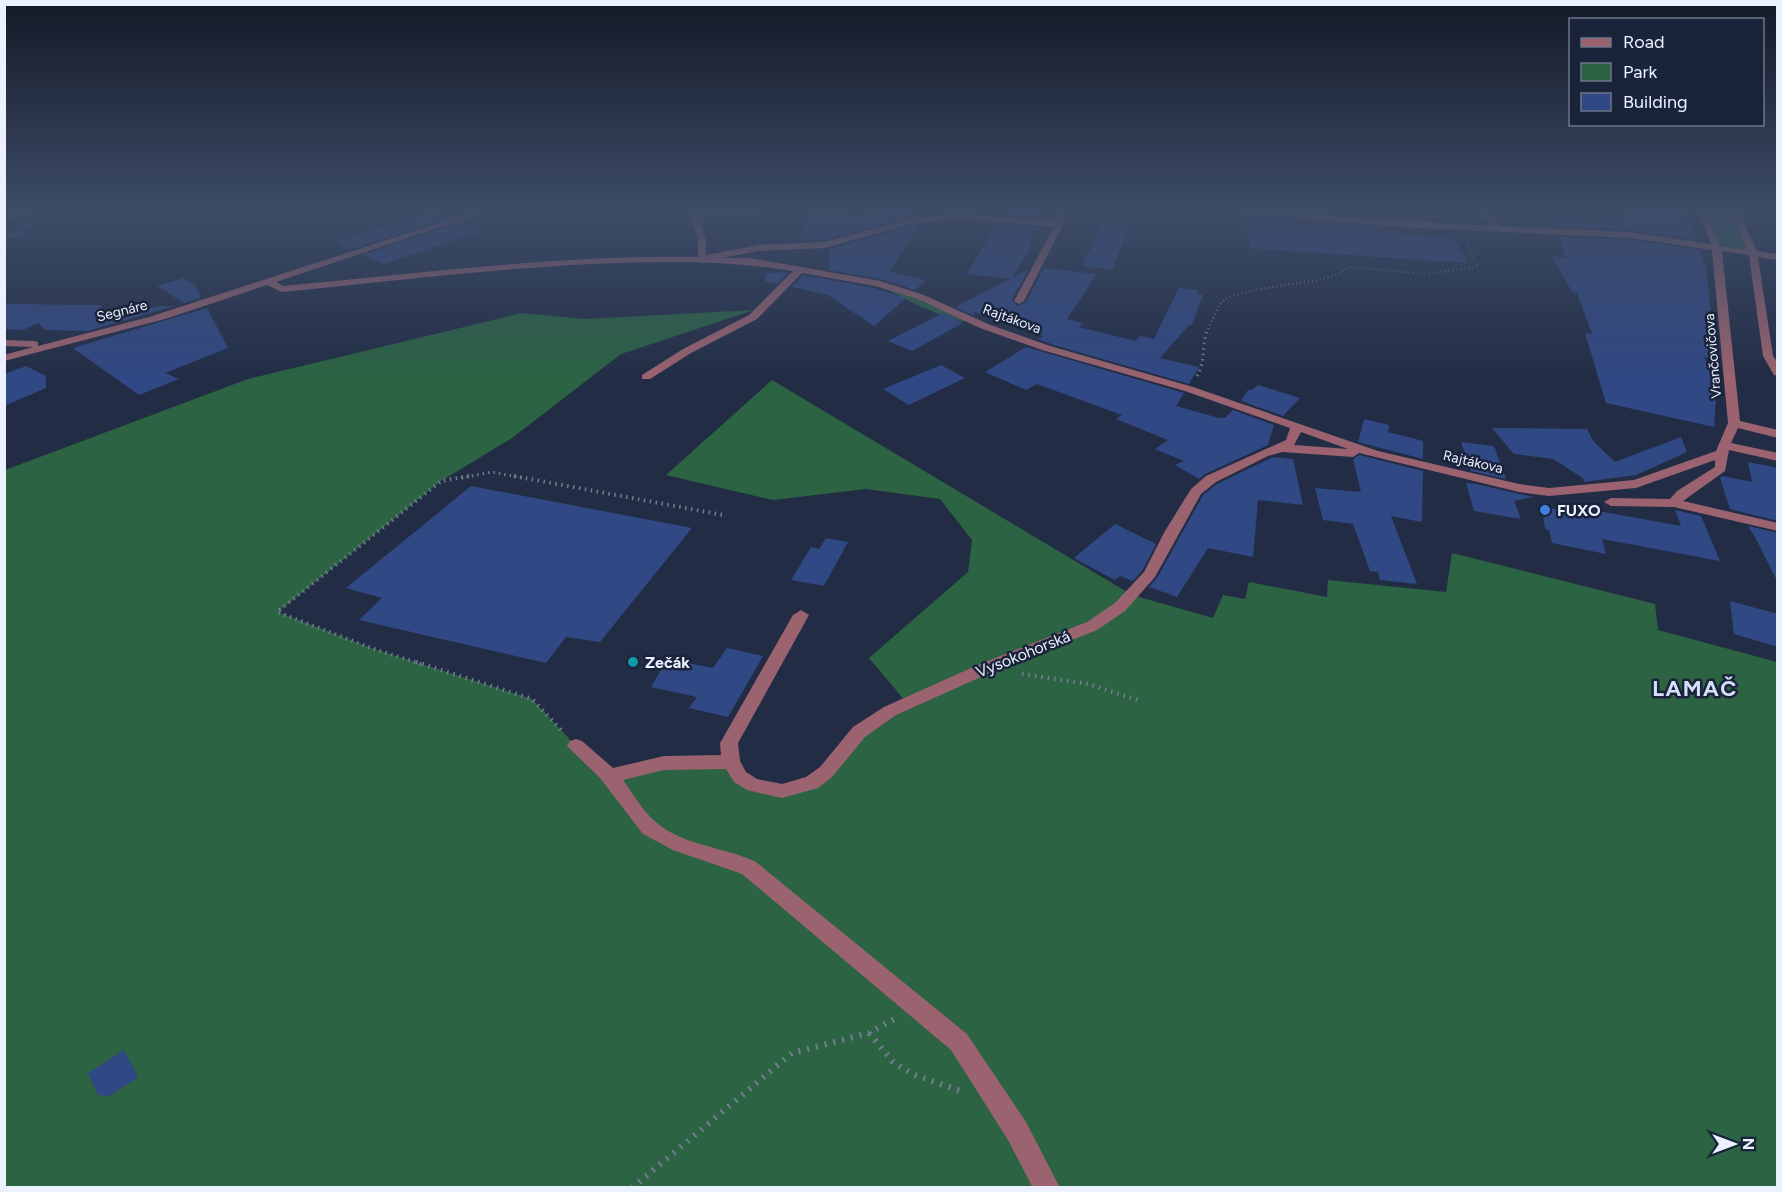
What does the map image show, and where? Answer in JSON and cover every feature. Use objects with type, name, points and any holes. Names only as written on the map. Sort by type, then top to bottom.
[{"type":"street","points":[[153,319],[315,267]]},
{"type":"street","name":"Rajtákova","points":[[282,289],[516,267]]},
{"type":"street","points":[[452,281],[581,267]]},
{"type":"street","name":"Rajtákova","points":[[785,267],[877,283],[921,297],[984,326],[1046,348],[1189,389],[1374,454],[1520,488],[1549,492],[1636,484],[1722,449]]},
{"type":"street","points":[[1019,301],[1037,267]]},
{"type":"street","name":"Vrančovičova","points":[[1718,267],[1734,423]]},
{"type":"street","points":[[1755,267],[1768,356],[1778,373]]},
{"type":"street","points":[[646,377],[687,351],[753,317],[800,269]]},
{"type":"street","points":[[268,282],[282,289]]},
{"type":"street","name":"Segnáre","points":[[4,358],[46,345],[282,289]]},
{"type":"street","points":[[4,343],[46,345]]},
{"type":"street","points":[[1674,503],[1682,494],[1721,468],[1722,449],[1734,423],[1778,434]]},
{"type":"street","points":[[1281,448],[1291,442],[1296,428]]},
{"type":"street","name":"Vysokohorská","points":[[731,762],[740,777],[768,790],[796,789],[812,783],[826,772],[844,748],[873,722],[890,711],[986,668],[1092,626],[1120,607],[1150,574],[1172,531],[1196,492],[1211,479],[1264,453],[1281,448],[1374,454]]},
{"type":"street","points":[[1722,449],[1778,457]]},
{"type":"street","points":[[1611,502],[1674,503],[1778,527]]},
{"type":"street","points":[[609,776],[664,763],[731,762],[729,742],[801,615]]},
{"type":"street","points":[[576,746],[609,776],[637,815],[656,834],[681,847],[732,859],[749,868],[959,1042],[996,1097],[1047,1188]]},
{"type":"path","points":[[1203,366],[1200,346],[1220,303],[1236,293],[1317,281],[1341,274],[1350,267],[1424,274],[1478,267]]},
{"type":"path","points":[[576,746],[532,699],[371,648],[278,612],[441,481],[492,472],[723,515]]},
{"type":"path","points":[[986,668],[1088,684],[1138,700]]},
{"type":"path","points":[[632,1188],[792,1053],[869,1033],[886,1025],[914,1005]]},
{"type":"path","points":[[869,1033],[893,1062],[912,1074],[977,1097],[996,1097]]},
{"type":"green space","points":[[877,283],[921,297],[984,326],[928,310]]},
{"type":"green space","points":[[754,310],[621,354],[512,438],[441,481],[278,612],[371,648],[532,699],[576,746],[610,776],[731,762],[740,777],[796,789],[844,748],[907,703],[869,658],[968,572],[972,540],[940,499],[866,489],[773,500],[666,475],[772,380],[1132,595],[1213,618],[1223,595],[1245,599],[1249,582],[1327,597],[1328,580],[1446,592],[1452,553],[1655,604],[1658,630],[1777,662],[1777,1187],[5,1188],[5,470],[248,379],[522,313],[584,319]]},
{"type":"building","points":[[829,267],[893,267],[890,272],[926,280],[915,290],[881,279],[829,270]]},
{"type":"building","points":[[971,267],[1019,267],[1012,278],[1028,270],[1012,300],[1018,306],[1026,302],[1044,268],[1097,274],[1067,319],[1083,323],[1079,327],[1136,341],[1140,336],[1154,339],[1179,288],[1198,290],[1197,294],[1203,295],[1192,325],[1189,325],[1160,358],[1199,367],[1189,384],[1051,344],[1038,339],[1044,336],[974,312],[975,316],[955,307],[1010,279],[967,274]]},
{"type":"building","points":[[1087,267],[1113,267],[1112,270]]},
{"type":"building","points":[[1558,267],[1706,267],[1714,359],[1704,357],[1714,379],[1716,398],[1714,427],[1606,403],[1585,333],[1592,334],[1577,293],[1572,292]]},
{"type":"building","points":[[766,273],[788,273],[777,284],[765,282]]},
{"type":"building","points":[[803,275],[874,288],[906,298],[874,326],[828,295],[792,287]]},
{"type":"building","points":[[183,278],[195,285],[201,298],[184,303],[157,286]]},
{"type":"building","points":[[4,304],[100,305],[112,319],[159,306],[175,306],[88,331],[45,330],[39,323],[23,330],[4,329]]},
{"type":"building","points":[[207,308],[228,348],[165,373],[179,379],[139,395],[73,348]]},
{"type":"building","points":[[943,313],[963,323],[912,351],[888,341]]},
{"type":"building","points":[[1026,347],[1184,393],[1176,406],[1219,418],[1225,418],[1233,410],[1274,425],[1268,445],[1205,474],[1199,479],[1175,465],[1184,461],[1155,449],[1168,440],[1116,419],[1122,415],[1037,384],[1026,390],[985,372]]},
{"type":"building","points":[[941,365],[965,378],[909,405],[883,389]]},
{"type":"building","points":[[26,366],[46,376],[46,388],[4,406],[4,374]]},
{"type":"building","points":[[1258,385],[1300,398],[1283,416],[1241,401],[1248,390]]},
{"type":"building","points":[[1364,419],[1389,425],[1388,432],[1423,441],[1423,459],[1358,442]]},
{"type":"building","points":[[1492,428],[1587,429],[1594,442],[1615,462],[1681,437],[1687,452],[1636,475],[1584,482],[1583,478],[1553,459],[1514,454]]},
{"type":"building","points":[[1461,442],[1494,446],[1506,479],[1471,471]]},
{"type":"building","points":[[1359,455],[1423,471],[1422,522],[1391,516],[1417,584],[1380,580],[1378,572],[1370,571],[1353,524],[1323,520],[1315,488],[1361,492],[1353,459]]},
{"type":"building","points":[[1273,457],[1293,459],[1303,505],[1258,500],[1253,557],[1208,548],[1177,597],[1149,587],[1157,578],[1203,495],[1217,484]]},
{"type":"building","points":[[1748,462],[1778,468],[1778,521],[1730,509],[1720,478],[1722,476],[1752,482]]},
{"type":"building","points":[[1466,483],[1533,497],[1514,501],[1521,519],[1474,511]]},
{"type":"building","points":[[471,486],[692,528],[600,642],[566,637],[546,663],[359,620],[382,598],[346,588]]},
{"type":"building","points":[[1542,507],[1595,516],[1593,510],[1681,526],[1675,510],[1701,516],[1720,561],[1602,539],[1606,554],[1552,543],[1549,530],[1545,529]]},
{"type":"building","points":[[1115,524],[1156,544],[1142,571],[1133,581],[1120,576],[1115,580],[1074,558]]},
{"type":"building","points":[[1748,526],[1778,533],[1778,583],[1755,537]]},
{"type":"building","points":[[826,538],[848,542],[824,586],[791,580],[811,547],[819,549]]},
{"type":"building","points":[[1730,601],[1778,614],[1778,647],[1734,634]]},
{"type":"building","points":[[727,648],[763,656],[728,717],[689,708],[697,697],[651,687],[667,659],[713,668]]},
{"type":"building","points":[[124,1050],[138,1077],[110,1096],[98,1095],[88,1073]]},
{"type":"place","name":"FUXO","points":[[1545,510]]},
{"type":"place","name":"Zečák","points":[[633,662]]},
{"type":"district","name":"LAMAČ","points":[[1695,688]]}]
